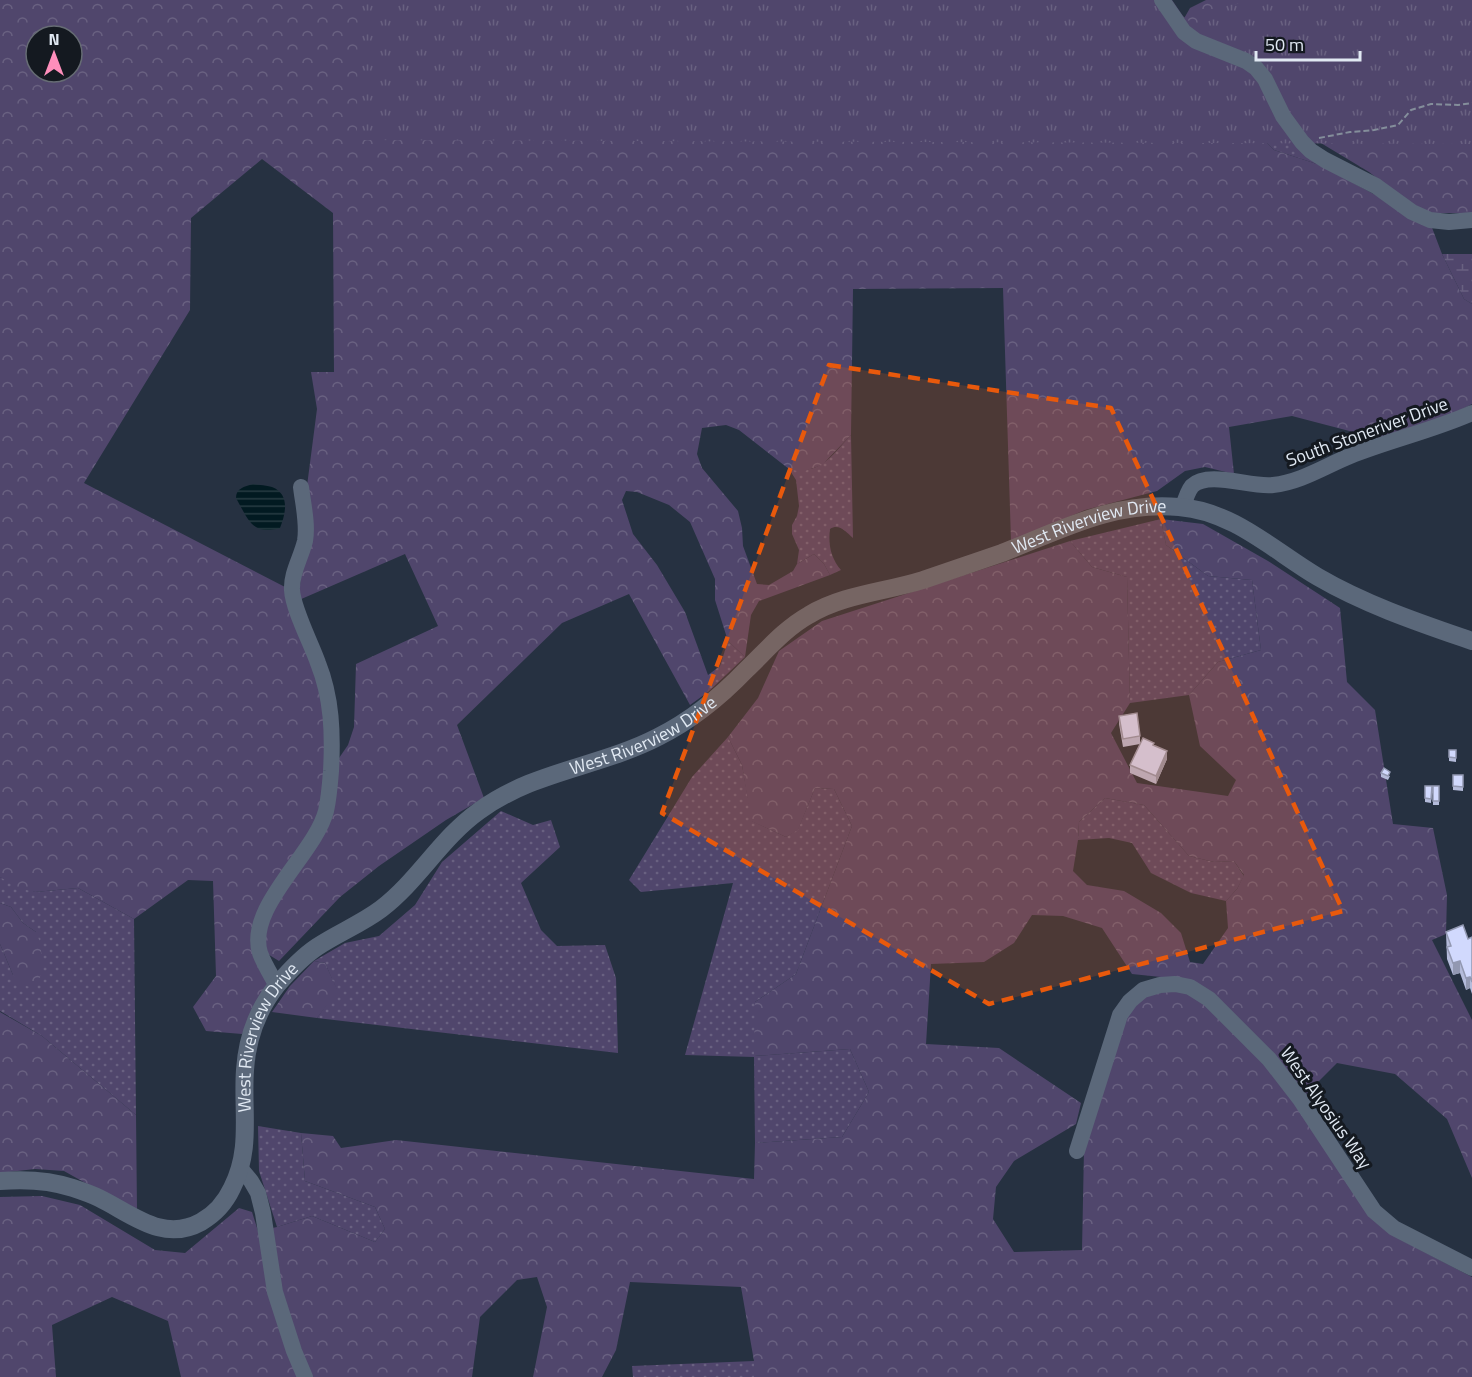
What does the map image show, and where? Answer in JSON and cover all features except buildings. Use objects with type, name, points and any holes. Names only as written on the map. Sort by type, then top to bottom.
[{"type":"street","points":[[1162,0],[1190,37],[1246,61],[1256,68],[1265,79],[1283,116],[1311,151],[1376,186],[1412,212],[1430,220],[1449,222],[1472,220]]},
{"type":"street","name":"South Stoneriver Drive","points":[[1183,507],[1191,487],[1201,481],[1214,479],[1272,486],[1293,481],[1348,456],[1472,413]]},
{"type":"street","points":[[277,986],[260,954],[259,933],[267,908],[315,835],[325,814],[333,741],[330,707],[320,666],[294,601],[292,588],[293,575],[305,539],[301,487]]},
{"type":"street","name":"West Riverview Drive","points":[[0,1182],[46,1181],[71,1187],[99,1198],[138,1221],[154,1227],[172,1230],[190,1227],[205,1220],[219,1209],[230,1193],[241,1169],[245,1147],[245,1071],[248,1046],[260,1013],[277,986],[295,964],[313,949],[390,902],[450,836],[477,812],[505,794],[532,782],[564,770],[609,758],[660,736],[711,702],[785,631],[808,615],[834,603],[919,581],[1003,552],[1085,519],[1149,506],[1183,507],[1209,512],[1238,525],[1319,578],[1369,603],[1472,641]]},
{"type":"street","name":"West Alyosius Way","points":[[1077,1151],[1120,1015],[1130,1001],[1143,990],[1175,984],[1190,987],[1209,999],[1269,1059],[1300,1099],[1374,1211],[1394,1228],[1472,1268]]},
{"type":"street","points":[[241,1169],[258,1193],[276,1292],[294,1351],[305,1377]]},
{"type":"path","points":[[1302,142],[1398,125],[1412,110],[1431,104],[1472,103]]},
{"type":"highlighted area","points":[[829,365],[1111,408],[1343,911],[989,1004],[662,813]]},
{"type":"green space","points":[[0,0],[794,0],[1261,137],[1274,150],[1320,165],[1431,225],[1464,299],[1472,304],[1472,404],[1457,412],[1380,439],[1292,416],[1229,427],[1234,474],[1205,467],[1185,471],[1157,491],[1085,510],[1011,541],[1003,288],[853,289],[851,435],[822,465],[802,472],[789,469],[739,430],[726,425],[702,428],[697,454],[702,468],[738,511],[743,546],[757,584],[769,585],[793,571],[797,564],[814,554],[824,564],[830,575],[759,601],[751,615],[745,657],[728,641],[715,600],[715,579],[690,522],[669,505],[637,492],[626,491],[622,500],[633,534],[657,565],[685,612],[708,675],[708,692],[690,705],[629,594],[562,623],[457,725],[484,798],[446,820],[379,866],[340,897],[279,961],[266,953],[265,935],[270,914],[324,832],[337,761],[348,745],[354,727],[356,664],[438,626],[405,554],[299,600],[307,486],[317,409],[311,372],[334,372],[333,213],[262,159],[191,218],[190,310],[84,483],[285,587],[316,671],[326,711],[323,799],[315,825],[262,908],[267,984],[242,1034],[206,1031],[193,1007],[216,976],[213,881],[188,880],[134,919],[78,888],[35,892],[18,888],[0,877]]},
{"type":"green space","points":[[358,0],[1172,0],[1183,16],[1201,31],[1220,6],[1271,0],[1472,0],[1472,144],[357,140]]},
{"type":"green space","points":[[1206,0],[1472,0],[1472,213],[1432,213],[1412,205],[1369,172],[1306,134],[1182,22],[1190,8]]},
{"type":"green space","points":[[1277,112],[1320,165],[1274,150],[1261,137]]},
{"type":"green space","points":[[1442,254],[1472,254],[1472,304],[1464,299]]},
{"type":"green space","points":[[851,435],[853,538],[839,528],[830,529],[831,551],[841,570],[830,575],[824,564],[814,554],[797,564],[799,550],[792,534],[792,525],[799,506],[796,480],[789,469],[800,470],[817,466],[831,457]]},
{"type":"green space","points":[[1161,519],[1166,545],[1208,576],[1252,580],[1261,650],[1218,662],[1189,695],[1130,703],[1127,577],[1092,567],[1070,541]]},
{"type":"green space","points":[[1161,519],[1203,524],[1268,561],[1340,608],[1347,682],[1375,710],[1393,824],[1433,828],[1447,895],[1446,934],[1432,940],[1472,1020],[1472,1178],[1447,1119],[1395,1074],[1337,1063],[1304,1096],[1190,980],[1132,974],[1102,928],[1063,916],[1032,915],[1014,943],[984,962],[931,964],[926,1044],[999,1048],[1081,1103],[1076,1124],[1014,1161],[996,1187],[993,1219],[1014,1252],[1082,1250],[1084,1150],[1124,1015],[1147,994],[1164,990],[1189,993],[1206,1003],[1267,1066],[1390,1234],[1472,1277],[1472,1377],[754,1377],[754,1361],[741,1287],[630,1282],[616,1350],[602,1377],[533,1377],[547,1307],[537,1277],[517,1280],[480,1317],[472,1377],[181,1377],[168,1321],[112,1297],[52,1325],[56,1377],[0,1377],[0,1197],[42,1196],[80,1205],[155,1250],[185,1253],[239,1208],[252,1212],[258,1231],[312,1216],[375,1242],[385,1229],[375,1207],[305,1181],[301,1133],[333,1136],[341,1148],[396,1140],[754,1179],[755,1143],[842,1137],[869,1092],[850,1049],[754,1056],[755,1002],[796,974],[852,826],[834,789],[815,788],[798,830],[786,837],[751,821],[742,765],[728,737],[758,698],[779,651],[822,621],[1070,541],[1092,567],[1127,577],[1130,703],[1111,733],[1137,783],[1228,796],[1236,780],[1200,746],[1189,695],[1218,662],[1261,650],[1252,580],[1208,576],[1166,545]],"holes":[[[1105,798],[1144,805],[1189,856],[1214,862],[1234,861],[1244,875],[1237,889],[1226,901],[1228,928],[1203,964],[1190,962],[1181,933],[1161,913],[1124,891],[1087,885],[1073,871],[1079,822]]]},
{"type":"green space","points":[[728,641],[745,657],[708,692],[708,675],[720,666]]},
{"type":"green space","points":[[728,737],[742,765],[752,821],[786,837],[798,829],[815,788],[834,789],[852,826],[796,974],[755,1002],[755,1056],[850,1049],[869,1092],[842,1137],[755,1143],[754,1057],[685,1055],[733,883],[641,892],[629,880],[692,777]]},
{"type":"green space","points":[[1105,798],[1144,805],[1189,856],[1214,862],[1234,861],[1244,876],[1237,889],[1226,901],[1191,893],[1151,873],[1132,843],[1109,838],[1078,840],[1079,822]]},
{"type":"green space","points":[[501,811],[533,825],[551,820],[560,847],[521,883],[541,930],[557,946],[605,945],[616,978],[618,1053],[317,1018],[337,990],[325,963],[314,961],[345,943],[379,936],[415,905],[442,862]]},
{"type":"green space","points":[[0,877],[35,892],[78,888],[134,919],[136,1115],[42,1036],[0,1011],[0,944],[13,975],[36,932],[23,923],[11,907],[0,903]]},
{"type":"green space","points":[[0,903],[11,907],[23,923],[36,932],[40,942],[43,968],[38,984],[31,987],[22,985],[13,975],[0,944]]},
{"type":"green space","points":[[314,961],[325,963],[338,991],[317,1018],[272,1012],[290,986]]},
{"type":"green space","points":[[0,1012],[42,1036],[136,1115],[137,1212],[64,1171],[35,1169],[0,1173]]},
{"type":"green space","points":[[258,1126],[301,1133],[305,1181],[375,1207],[385,1229],[375,1242],[312,1216],[277,1227],[259,1171]]},
{"type":"green space","points":[[754,1361],[754,1377],[633,1377],[632,1366]]},
{"type":"water","points":[[253,484],[272,487],[282,494],[285,510],[280,528],[263,530],[257,528],[244,513],[236,495],[241,488]]}]
